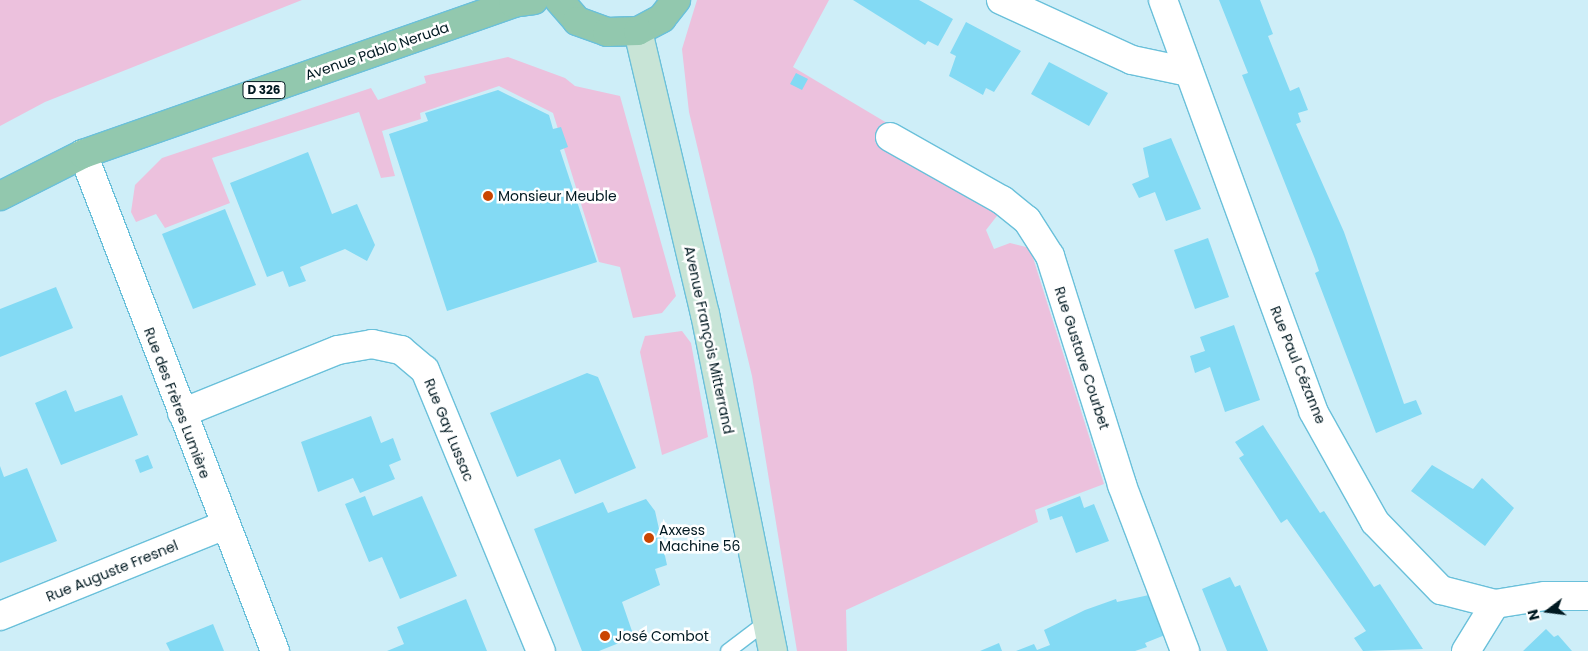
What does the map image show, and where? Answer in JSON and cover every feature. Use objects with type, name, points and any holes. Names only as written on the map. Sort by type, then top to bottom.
[{"type":"main road","name":"Avenue Pablo Neruda","points":[[0,196],[82,154],[513,3],[534,0]]},
{"type":"main road","points":[[559,0],[577,21],[599,30],[638,31],[662,18],[676,0]]},
{"type":"main road","name":"Avenue François Mitterrand","points":[[638,31],[705,314],[769,620],[773,651]]},
{"type":"street","points":[[1001,0],[1132,60],[1189,72]]},
{"type":"street","name":"Rue Paul Cézanne","points":[[1163,0],[1313,411],[1375,522],[1441,590],[1495,604],[1545,596],[1588,596]]},
{"type":"street","name":"Rue Gustave Courbet","points":[[890,137],[1002,200],[1027,220],[1050,256],[1122,484],[1185,651]]},
{"type":"street","name":"Rue des Frères Lumière","points":[[82,154],[182,413],[223,526],[275,651]]},
{"type":"street","name":"Rue Gay Lussac","points":[[182,413],[338,350],[372,344],[401,350],[424,370],[541,651]]},
{"type":"street","name":"Rue Auguste Fresnel","points":[[0,616],[223,526]]},
{"type":"street","points":[[1466,651],[1495,604]]},
{"type":"lane","points":[[728,651],[769,620]]},
{"type":"shaded area","points":[[0,0],[302,0],[45,102],[0,126]]},
{"type":"shaded area","points":[[697,0],[829,0],[793,67],[887,123],[875,142],[1000,212],[986,230],[994,249],[1010,243],[1030,248],[1104,484],[1035,510],[1038,522],[846,610],[847,651],[797,651],[752,376],[689,112],[682,49]]},
{"type":"shaded area","points":[[508,57],[565,78],[575,86],[620,96],[676,296],[662,313],[633,318],[620,267],[599,262],[553,113],[499,86],[420,113],[421,119],[382,131],[395,176],[381,178],[359,112],[212,158],[230,203],[165,228],[156,214],[136,222],[131,212],[135,185],[162,158],[371,88],[378,100],[426,83],[424,76]]},
{"type":"shaded area","points":[[682,331],[691,343],[708,437],[662,455],[640,352],[645,336]]},
{"type":"building","points":[[853,0],[919,0],[953,19],[938,46],[928,41],[925,45]]},
{"type":"building","points":[[1219,0],[1260,0],[1273,34],[1268,36],[1290,91],[1299,87],[1308,110],[1298,113],[1301,122],[1296,124],[1344,232],[1404,404],[1416,400],[1422,414],[1376,433],[1315,273],[1319,271],[1315,259],[1242,75],[1248,73]]},
{"type":"building","points":[[966,22],[1021,51],[994,92],[986,88],[983,95],[949,76],[956,56],[950,53]]},
{"type":"building","points":[[1049,62],[1108,93],[1089,126],[1031,94]]},
{"type":"building","points":[[796,73],[808,79],[802,90],[790,84]]},
{"type":"building","name":"Monsieur Meuble","points":[[498,90],[549,115],[553,129],[561,127],[568,147],[560,150],[597,262],[447,311],[389,134],[428,121],[425,113]]},
{"type":"building","points":[[1171,138],[1201,209],[1166,221],[1155,192],[1139,198],[1132,184],[1149,177],[1143,148]]},
{"type":"building","points":[[308,152],[332,214],[357,204],[375,245],[367,261],[345,249],[300,267],[306,281],[289,287],[283,271],[267,277],[230,183]]},
{"type":"building","points":[[225,209],[256,285],[193,309],[162,234]]},
{"type":"building","points":[[1208,238],[1229,297],[1195,309],[1174,250]]},
{"type":"building","points":[[56,287],[73,328],[0,357],[0,309]]},
{"type":"building","points":[[1234,325],[1260,400],[1225,412],[1210,367],[1195,373],[1190,356],[1205,351],[1200,337]]},
{"type":"building","points":[[587,373],[598,377],[636,468],[575,494],[560,459],[517,477],[490,413]]},
{"type":"building","points":[[66,390],[75,412],[122,395],[138,435],[61,465],[35,403]]},
{"type":"building","points":[[371,416],[381,443],[393,438],[401,460],[389,465],[395,479],[360,493],[353,478],[318,492],[301,442]]},
{"type":"building","points":[[1263,425],[1320,513],[1324,511],[1374,587],[1380,584],[1423,649],[1363,651],[1354,638],[1366,631],[1287,519],[1281,523],[1239,458],[1244,455],[1235,442]]},
{"type":"building","points":[[148,455],[153,468],[140,473],[135,460]]},
{"type":"building","points":[[1432,465],[1473,489],[1482,478],[1514,508],[1485,546],[1411,491]]},
{"type":"building","points":[[0,466],[4,477],[27,468],[57,541],[0,563]]},
{"type":"building","points":[[365,496],[373,516],[422,496],[457,576],[400,599],[382,557],[369,562],[345,504]]},
{"type":"building","points":[[1080,496],[1084,508],[1094,504],[1109,541],[1076,553],[1062,516],[1050,520],[1047,509]]},
{"type":"building","points":[[646,499],[655,511],[667,565],[655,569],[660,585],[622,602],[634,637],[599,651],[582,651],[534,529],[603,502],[608,513]]},
{"type":"building","points":[[1230,577],[1235,587],[1240,585],[1268,651],[1227,651],[1202,589]]},
{"type":"building","points":[[1149,595],[1165,635],[1145,643],[1147,647],[1135,651],[1016,651],[1034,644],[1037,650],[1050,645],[1044,630],[1085,610],[1116,599],[1117,602]]},
{"type":"building","points":[[466,599],[487,651],[387,651],[404,644],[397,627]]},
{"type":"building","points":[[213,624],[224,651],[170,651],[166,643]]},
{"type":"building","points":[[1546,629],[1554,637],[1558,635],[1572,651],[1523,651]]},
{"type":"building","points":[[999,643],[1002,651],[980,651]]},
{"type":"place","name":"Monsieur Meuble","points":[[488,196]]},
{"type":"place","name":"Axxess Machine 56","points":[[649,538]]},
{"type":"place","name":"José Combot","points":[[605,636]]}]
